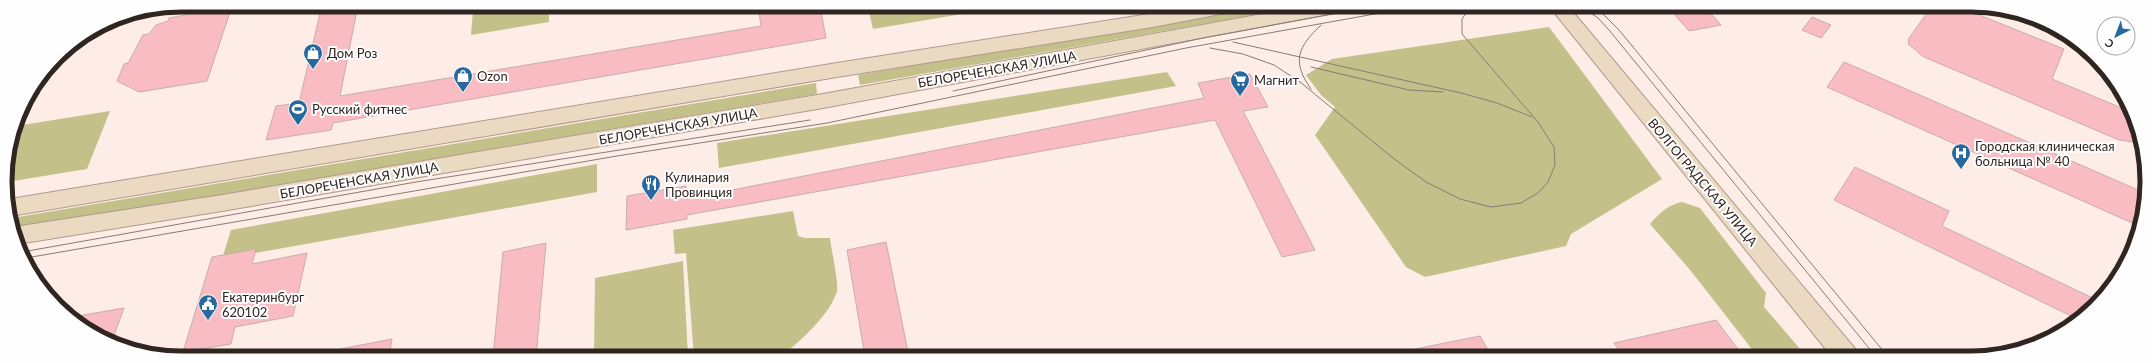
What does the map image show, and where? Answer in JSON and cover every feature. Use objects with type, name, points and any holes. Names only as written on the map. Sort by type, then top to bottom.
[{"type":"street","name":"БЕЛОРЕЧЕНСКАЯ УЛИЦА","points":[[14,207],[837,70],[1153,21],[1200,12]]},
{"type":"street","name":"БЕЛОРЕЧЕНСКАЯ УЛИЦА","points":[[21,235],[175,209],[222,203],[823,102],[1308,12]]},
{"type":"street","name":"ВОЛГОГРАДСКАЯ УЛИЦА","points":[[1563,12],[1842,351]]},
{"type":"shaded area","points":[[473,12],[549,12],[549,22],[471,35]]},
{"type":"shaded area","points":[[869,12],[974,12],[873,29]]},
{"type":"shaded area","points":[[1209,12],[1271,12],[860,85],[858,75]]},
{"type":"shaded area","points":[[1549,27],[1662,179],[1571,234],[1566,246],[1425,277],[1406,267],[1315,135],[1335,107],[1321,95],[1306,75],[1332,59]]},
{"type":"shaded area","points":[[1167,72],[1176,86],[719,168],[717,143]]},
{"type":"shaded area","points":[[816,83],[817,94],[19,229],[16,217]]},
{"type":"shaded area","points":[[110,111],[87,169],[12,181],[13,159],[22,125]]},
{"type":"shaded area","points":[[597,164],[597,192],[222,259],[231,230]]},
{"type":"shaded area","points":[[1682,202],[1700,208],[1766,293],[1764,307],[1802,351],[1753,351],[1691,271],[1650,224],[1668,207]]},
{"type":"shaded area","points":[[793,211],[798,236],[805,238],[830,238],[836,274],[837,291],[828,309],[814,327],[788,351],[694,351],[686,253],[675,254],[673,230]]},
{"type":"shaded area","points":[[683,261],[688,351],[594,351],[595,278]]},
{"type":"building","points":[[200,12],[230,12],[207,81],[139,92],[117,81],[124,64],[128,63],[143,35],[149,34],[156,25],[168,21],[169,18]]},
{"type":"building","points":[[320,12],[357,12],[340,96],[761,26],[759,12],[821,12],[826,38],[333,123],[331,130],[266,140],[276,106],[299,103]]},
{"type":"building","points":[[1672,12],[1709,12],[1721,25],[1689,31]]},
{"type":"building","points":[[1928,12],[1972,12],[2064,49],[2052,79],[2124,109],[2135,142],[2119,140],[1924,57],[1908,44],[1909,38]]},
{"type":"building","points":[[1812,17],[1831,25],[1821,38],[1802,30]]},
{"type":"building","points":[[1844,62],[2140,191],[2139,204],[2134,224],[1827,87]]},
{"type":"building","points":[[1250,74],[1268,107],[1243,111],[1315,250],[1282,257],[1215,120],[687,215],[687,219],[626,230],[627,196],[686,186],[686,199],[1204,98],[1198,83]]},
{"type":"building","points":[[1855,167],[1949,211],[1942,226],[2093,298],[2073,317],[1834,200]]},
{"type":"building","points":[[886,242],[908,351],[864,351],[847,250]]},
{"type":"building","points":[[546,243],[537,351],[494,351],[503,252]]},
{"type":"building","points":[[256,249],[252,264],[307,253],[293,316],[235,327],[231,344],[183,351],[212,257]]},
{"type":"building","points":[[124,308],[114,337],[78,316]]},
{"type":"building","points":[[1716,320],[1739,351],[1620,351],[1614,343]]},
{"type":"building","points":[[1480,336],[1489,351],[1410,351]]},
{"type":"building","points":[[392,339],[390,351],[340,351],[340,349]]},
{"type":"tram line","points":[[953,91],[1203,38],[1344,12]]},
{"type":"tram line","points":[[30,257],[617,156],[827,123],[1186,48],[1386,12]]},
{"type":"tram line","points":[[1210,48],[1243,54],[1274,65],[1300,82],[1393,158],[1426,182],[1460,199],[1491,207],[1521,203],[1538,193],[1548,182],[1555,165],[1554,147],[1538,122],[1462,34],[1462,19],[1467,12]]},
{"type":"tram line","points":[[1590,12],[1598,18],[1609,30],[1871,351]]},
{"type":"tram line","points":[[1601,12],[1619,30],[1883,351]]},
{"type":"tram line","points":[[1300,57],[1302,48],[1307,40],[1321,25]]},
{"type":"tram line","points":[[1233,42],[1300,57]]},
{"type":"tram line","points":[[1300,57],[1461,93],[1497,103],[1532,117]]},
{"type":"tram line","points":[[1300,57],[1299,62],[1301,70],[1311,89]]},
{"type":"tram line","points":[[1311,67],[1409,90],[1443,92]]},
{"type":"tram line","points":[[27,251],[416,182],[810,120]]},
{"type":"place","name":"Дом Роз","points":[[313,70]]},
{"type":"place","name":"Ozon","points":[[463,93]]},
{"type":"place","name":"Магнит","points":[[1240,97]]},
{"type":"place","name":"Русский фитнес","points":[[298,126]]},
{"type":"place","name":"Городская клиническая больница № 40","points":[[1961,170]]},
{"type":"place","name":"Кулинария Провинция","points":[[651,201]]},
{"type":"place","name":"Екатеринбург 620102","points":[[208,321]]}]
